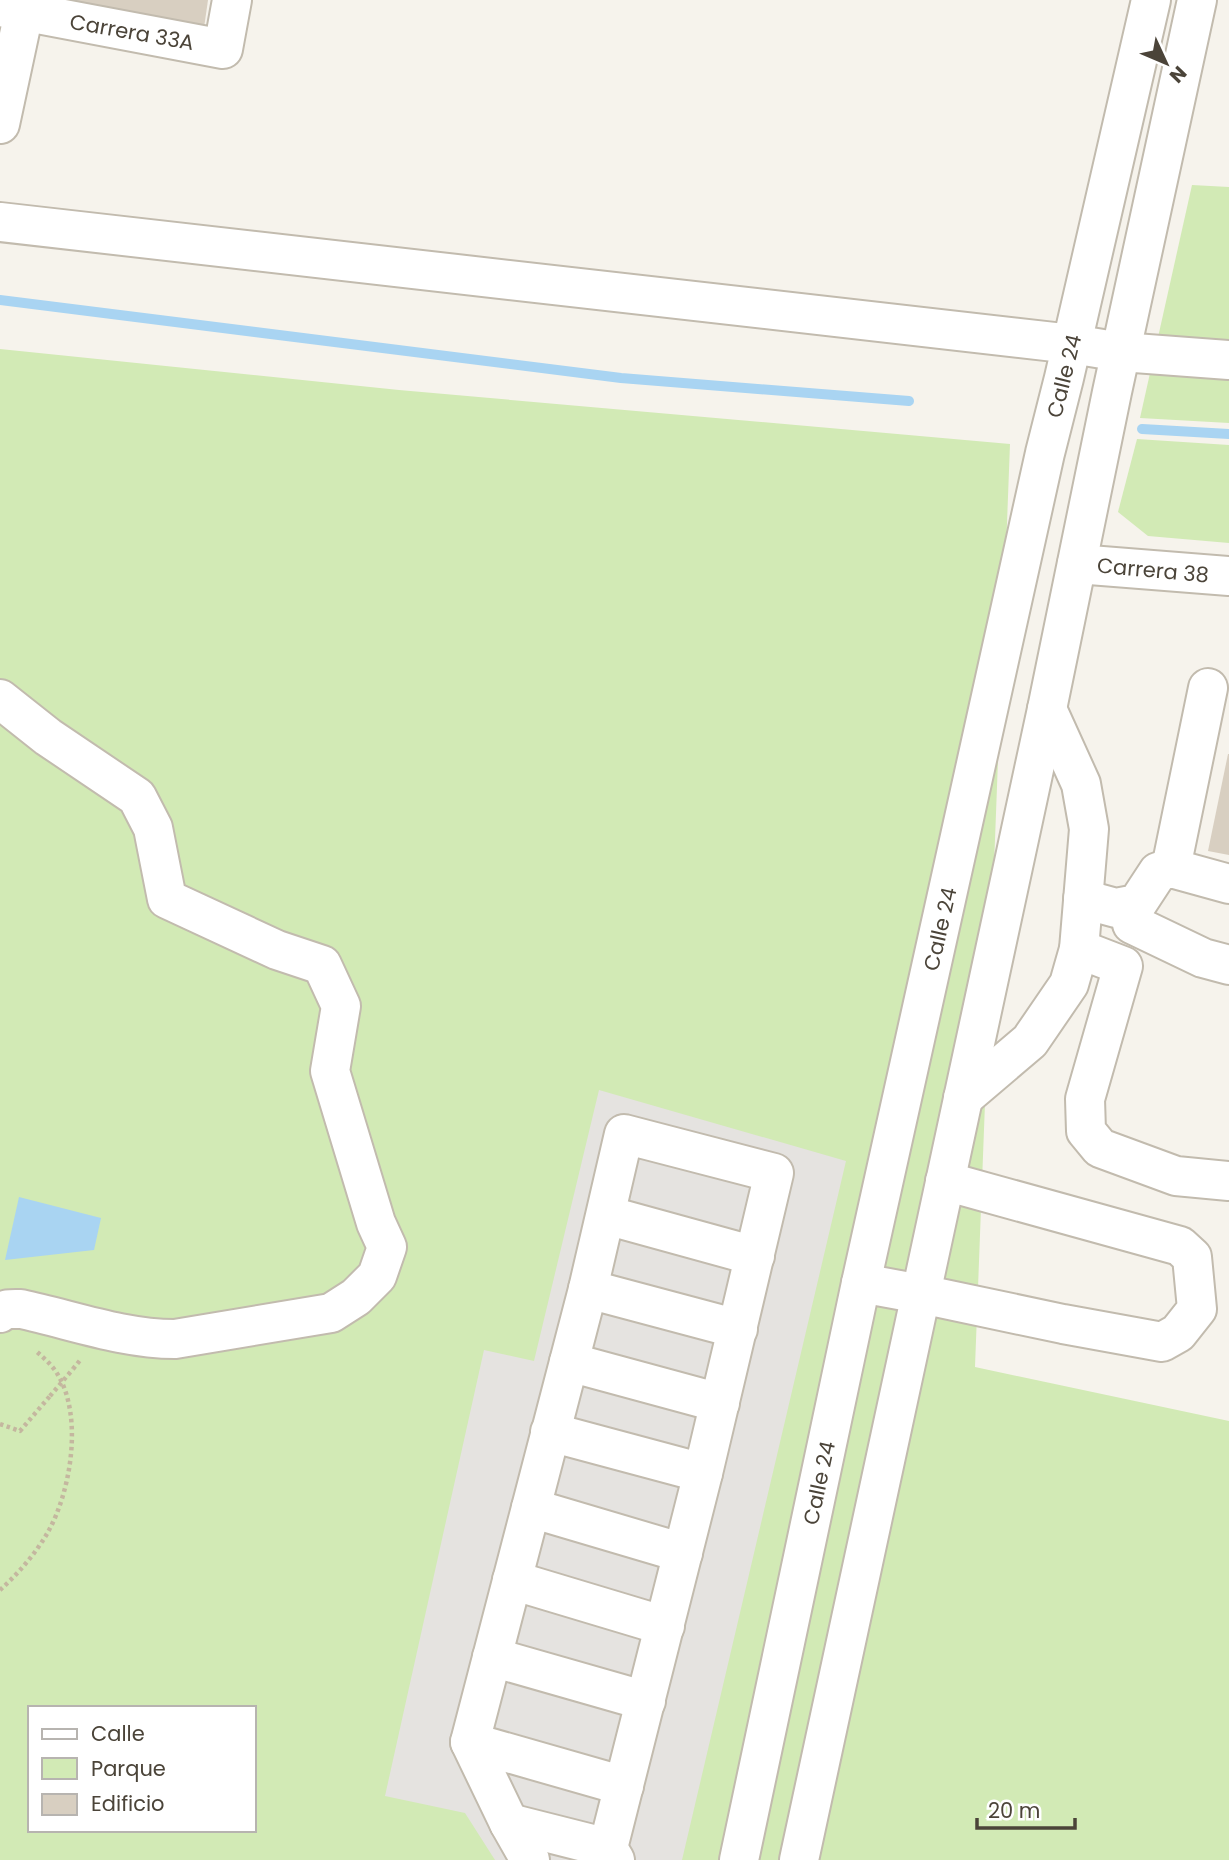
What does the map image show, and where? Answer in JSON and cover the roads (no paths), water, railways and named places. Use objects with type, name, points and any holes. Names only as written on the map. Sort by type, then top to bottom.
[{"type":"street","name":"Carrera 33A","points":[[24,8],[223,49],[232,0]]},
{"type":"street","name":"Calle 24","points":[[739,1860],[861,1283],[1039,484],[1151,0]]},
{"type":"street","points":[[799,1860],[1197,0]]},
{"type":"street","points":[[0,124],[24,8]]},
{"type":"street","points":[[0,222],[1072,344],[1121,352],[1229,360]]},
{"type":"street","points":[[1094,252],[1102,270],[1110,274],[1128,269],[1143,250]]},
{"type":"street","points":[[1039,484],[1062,473],[1079,479],[1092,499]]},
{"type":"street","name":"Carrera 38","points":[[1077,564],[1229,576]]},
{"type":"street","points":[[1171,868],[1208,688]]},
{"type":"street","points":[[0,699],[48,737],[137,797],[153,828],[167,899],[277,950],[322,965],[341,1006],[330,1071],[376,1223],[387,1247],[377,1276],[356,1297],[331,1312],[201,1335],[154,1339],[21,1309],[10,1308],[0,1314]]},
{"type":"street","points":[[963,1098],[1030,1041],[1069,984],[1079,949],[1089,829],[1081,784],[1047,709]]},
{"type":"street","points":[[1229,884],[1171,868],[1158,872],[1135,914],[1085,1099],[1086,1131],[1100,1148],[1176,1176],[1229,1181]]},
{"type":"street","points":[[1083,900],[1135,914],[1203,958],[1229,965]]},
{"type":"street","points":[[1079,949],[1123,966]]},
{"type":"street","points":[[509,1823],[611,1854],[624,1786],[704,1473],[774,1173],[624,1134],[588,1289],[470,1742],[509,1823],[530,1860]]},
{"type":"street","points":[[861,1283],[921,1293],[1063,1325],[1162,1342],[1178,1333],[1197,1309],[1192,1258],[1180,1246],[945,1181]]},
{"type":"street","points":[[606,1215],[755,1256]]},
{"type":"street","points":[[588,1289],[738,1329]]},
{"type":"street","points":[[569,1362],[720,1403]]},
{"type":"street","points":[[550,1432],[704,1473]]},
{"type":"street","points":[[531,1508],[683,1553]]},
{"type":"street","points":[[512,1580],[665,1626]]},
{"type":"street","points":[[492,1657],[646,1701]]},
{"type":"street","points":[[470,1742],[624,1786]]},
{"type":"water","points":[[19,1197],[101,1218],[94,1250],[5,1260]]},
{"type":"waterway","points":[[0,300],[621,378],[909,401]]},
{"type":"waterway","points":[[1142,429],[1229,434]]}]
